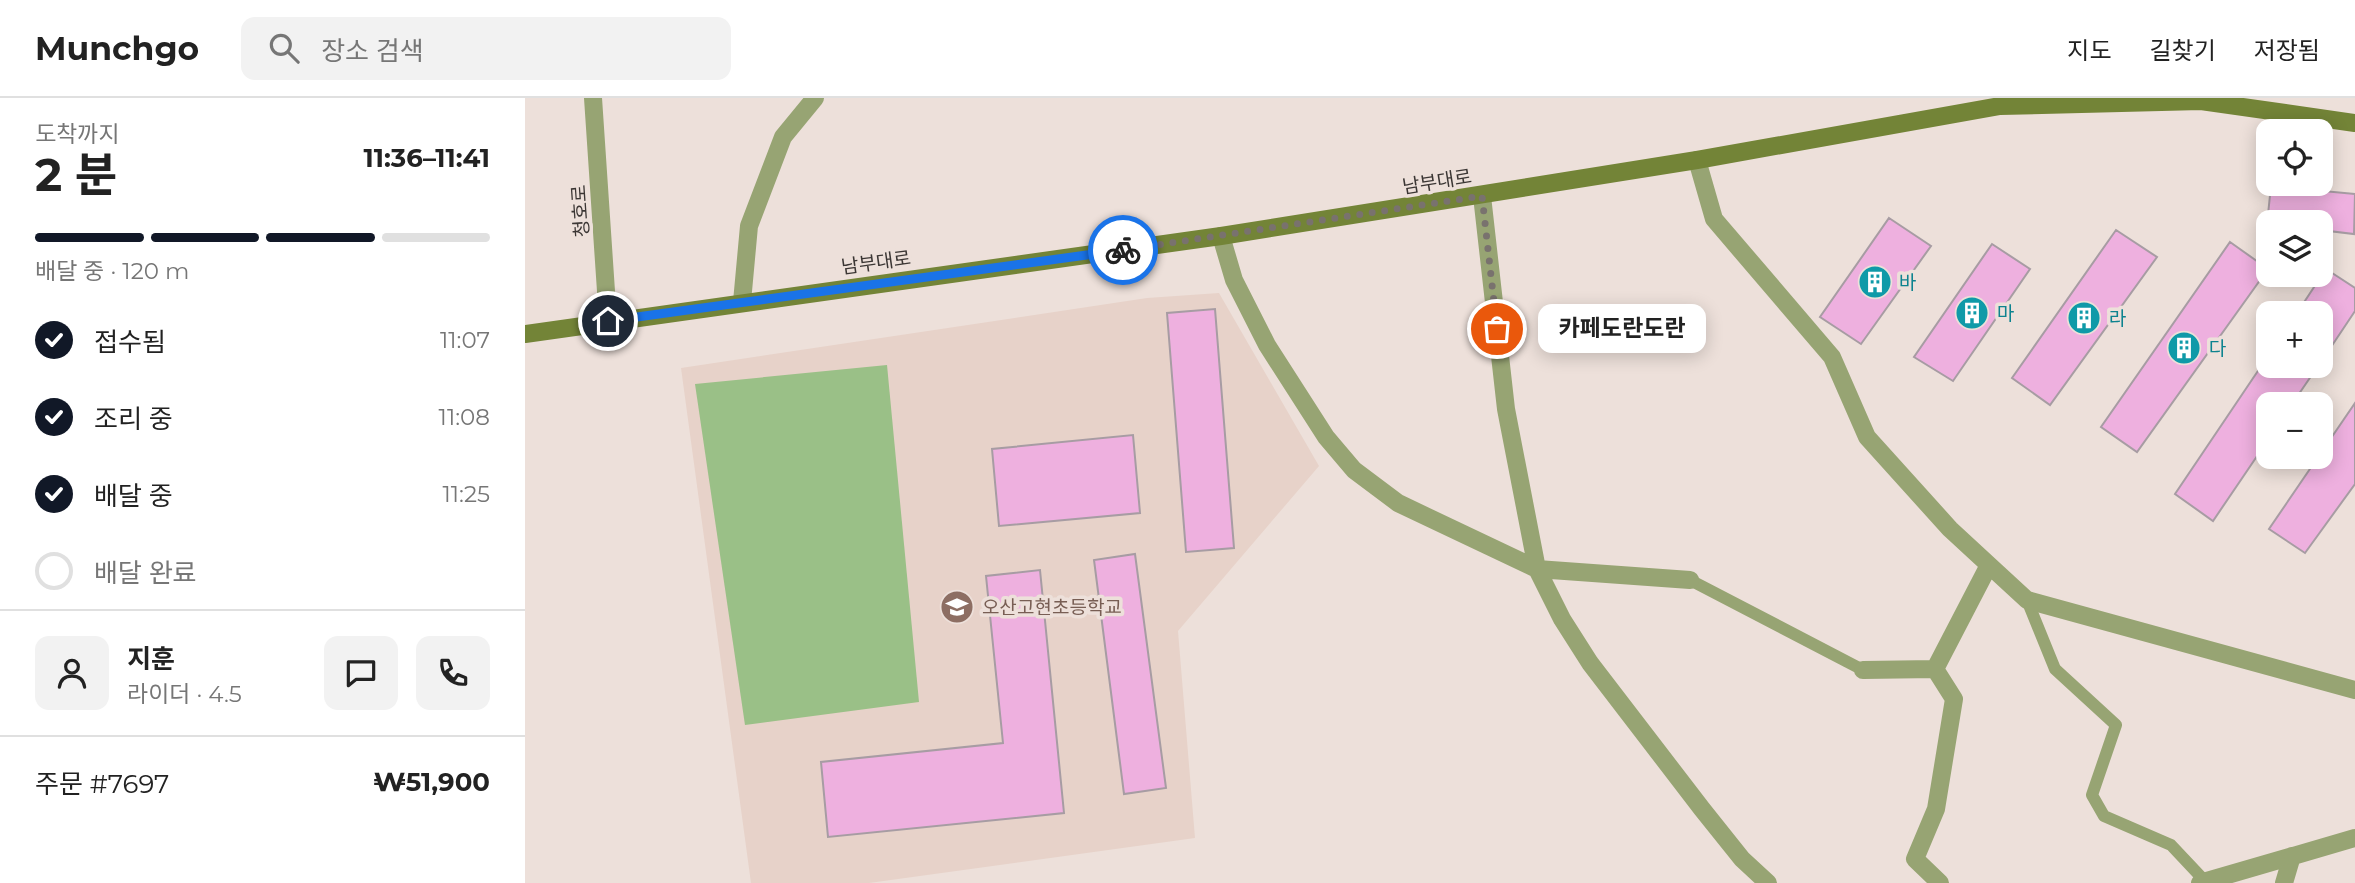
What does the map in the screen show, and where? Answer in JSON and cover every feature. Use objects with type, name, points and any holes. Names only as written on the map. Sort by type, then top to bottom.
[{"type":"main road","name":"남부대로","points":[[525,334],[1221,236],[1482,196],[2000,106],[2054,102],[2201,99],[2355,123]]},
{"type":"street","name":"청호로","points":[[593,98],[608,321]]},
{"type":"street","points":[[742,302],[749,226],[783,137],[815,98]]},
{"type":"street","points":[[1697,160],[1714,219],[1832,357],[1867,437],[1950,529],[2027,600],[2355,690]]},
{"type":"street","points":[[1482,196],[1506,409],[1537,569],[1562,619],[1590,663],[1742,859],[1768,883]]},
{"type":"street","points":[[1221,236],[1234,280],[1267,345],[1326,437],[1354,470],[1398,503],[1537,569],[1690,580]]},
{"type":"street","points":[[1935,669],[1989,565]]},
{"type":"street","points":[[1863,670],[1935,669]]},
{"type":"street","points":[[1935,669],[1954,699],[1936,809],[1915,859],[1940,883]]},
{"type":"street","points":[[2202,882],[2355,838]]},
{"type":"street","points":[[2284,883],[2292,856]]},
{"type":"lane","points":[[1690,580],[1863,670]]},
{"type":"lane","points":[[2027,600],[2055,669],[2116,725],[2092,795],[2104,816],[2171,845],[2202,882]]},
{"type":"shaded area","name":"오산고현초등학교","points":[[1219,293],[1319,466],[1178,631],[1195,838],[869,883],[751,883],[681,368],[1147,298]]},
{"type":"green space","points":[[887,365],[919,702],[745,725],[695,384]]},
{"type":"building","points":[[2333,192],[2355,194],[2354,234],[2333,231],[2333,210],[2268,210],[2270,196],[2333,196]]},
{"type":"building","name":"바","points":[[1889,218],[1931,246],[1861,344],[1820,317]]},
{"type":"building","name":"라","points":[[2116,230],[2157,257],[2050,405],[2012,378]]},
{"type":"building","name":"다","points":[[2230,242],[2256,260],[2256,286],[2137,452],[2101,427]]},
{"type":"building","name":"마","points":[[1992,244],[2030,269],[1953,381],[1914,357]]},
{"type":"building","points":[[2333,274],[2355,288],[2355,311],[2333,344],[2333,301],[2305,301],[2314,287],[2333,287]]},
{"type":"building","points":[[1215,309],[1234,548],[1186,552],[1167,313]]},
{"type":"building","points":[[2256,374],[2256,378],[2310,378],[2300,392],[2256,392],[2256,458],[2213,521],[2175,494]]},
{"type":"building","points":[[2355,403],[2355,484],[2305,553],[2269,529],[2310,469],[2333,469],[2333,435]]},
{"type":"building","points":[[1133,435],[1140,513],[999,526],[992,449]]},
{"type":"building","points":[[1135,554],[1166,788],[1124,794],[1094,560]]},
{"type":"building","points":[[1040,570],[1064,813],[828,837],[821,762],[1003,743],[986,576]]},
{"type":"way so far","points":[[1123,250],[1482,196],[1497,329]]},
{"type":"place","name":"바","points":[[1875,282]]},
{"type":"place","name":"마","points":[[1972,313]]},
{"type":"place","name":"라","points":[[2084,318]]},
{"type":"place","name":"카페도란도란","points":[[1497,329]]},
{"type":"place","name":"다","points":[[2184,348]]},
{"type":"place","name":"오산고현초등학교","points":[[957,607]]},
{"type":"route","points":[[608,321],[1123,250]]}]
